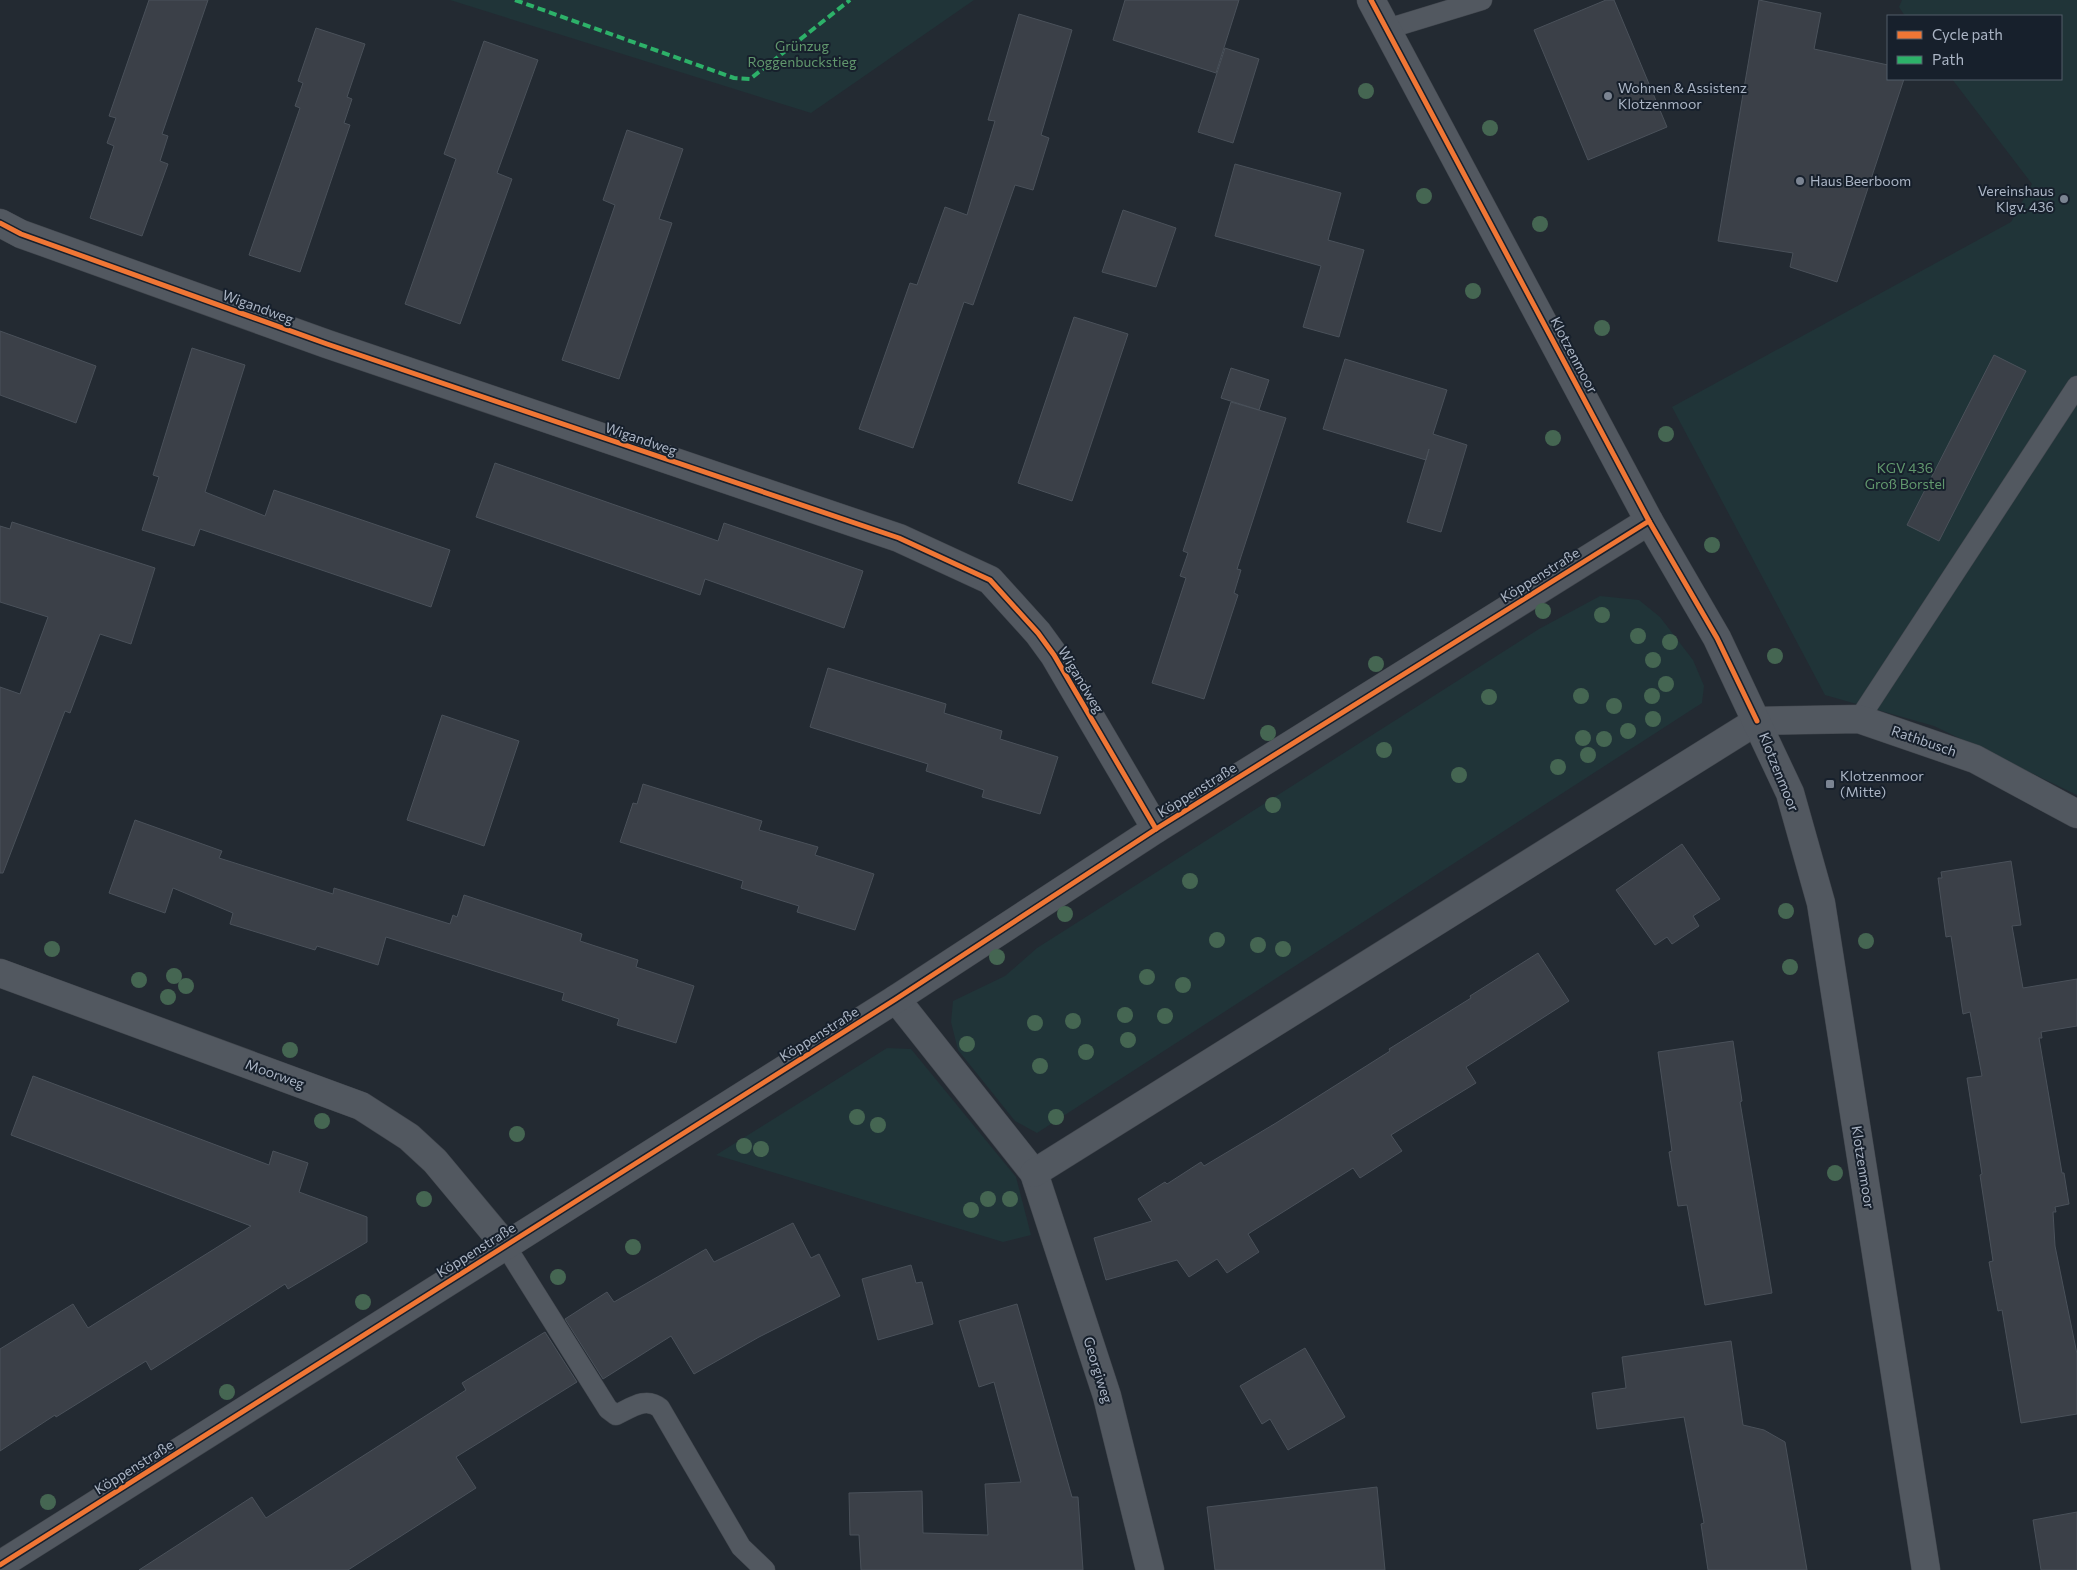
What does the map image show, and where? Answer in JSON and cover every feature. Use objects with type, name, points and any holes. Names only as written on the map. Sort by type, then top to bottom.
[{"type":"street","name":"Klotzenmoor","points":[[1371,0],[1648,521],[1717,638],[1758,721],[1790,793],[1821,903],[1926,1570]]},
{"type":"street","name":"Wigandweg","points":[[0,223],[21,234],[327,344],[890,534],[990,580],[1038,633],[1054,655],[1156,829]]},
{"type":"street","name":"Köppenstraße","points":[[0,1565],[896,999],[1156,829],[1648,521]]},
{"type":"street","name":"Rathbusch","points":[[1758,721],[1859,719],[1975,759],[2077,814]]},
{"type":"street","points":[[896,999],[1034,1173],[1758,721]]},
{"type":"street","name":"Moorweg","points":[[0,973],[361,1106],[409,1137],[435,1161],[505,1245]]},
{"type":"street","name":"Georgiweg","points":[[1034,1173],[1107,1396],[1150,1570]]},
{"type":"lane","points":[[1387,29],[1482,0]]},
{"type":"lane","points":[[1859,719],[2077,386]]},
{"type":"lane","points":[[505,1245],[608,1410],[616,1415],[644,1402],[654,1403],[660,1408],[741,1546],[765,1570]]},
{"type":"green space","name":"Grünzug Roggenbuckstieg","points":[[450,0],[974,0],[811,113]]},
{"type":"green space","name":"KGV 436 Groß Borstel","points":[[1902,0],[2077,0],[2077,795],[1934,726],[1825,695],[1672,407],[2011,222],[2032,184],[1953,80],[2062,80],[2062,15],[1904,15],[1899,7]]},
{"type":"green space","points":[[1600,596],[1639,600],[1660,617],[1693,660],[1704,686],[1702,703],[1037,1133],[1015,1121],[958,1050],[951,1022],[953,1001],[1005,976],[1037,948],[1539,629]]},
{"type":"green space","points":[[887,1048],[911,1049],[1016,1177],[1031,1235],[1003,1242],[716,1155]]},
{"type":"building","points":[[149,0],[208,0],[162,134],[168,136],[160,161],[168,164],[142,236],[90,218],[114,146],[107,143],[116,118],[109,116]]},
{"type":"building","points":[[1125,0],[1239,0],[1216,73],[1113,40]]},
{"type":"building","name":"Wohnen & Assistenz Klotzenmoor","points":[[1606,0],[1614,0],[1667,127],[1588,160],[1534,30]]},
{"type":"building","name":"Haus Beerboom","points":[[1759,0],[1821,13],[1814,49],[1887,65],[1887,80],[1904,80],[1837,282],[1790,267],[1793,253],[1718,241]]},
{"type":"building","points":[[1019,14],[1072,30],[1041,135],[1049,138],[1033,190],[1015,185],[973,305],[964,302],[913,448],[859,429],[910,283],[917,285],[945,207],[967,215],[995,121],[988,120]]},
{"type":"building","points":[[316,28],[365,44],[347,97],[352,99],[344,123],[350,125],[300,272],[249,255],[300,108],[295,106],[303,83],[298,81]]},
{"type":"building","points":[[484,41],[538,60],[497,173],[512,179],[460,324],[405,304],[456,159],[444,154]]},
{"type":"building","points":[[1225,48],[1259,59],[1233,143],[1198,132]]},
{"type":"building","points":[[627,130],[683,149],[659,219],[672,223],[619,379],[562,360],[615,205],[603,200]]},
{"type":"building","points":[[1235,164],[1341,193],[1328,240],[1364,250],[1339,337],[1303,327],[1321,266],[1215,236]]},
{"type":"building","points":[[1123,210],[1176,228],[1156,287],[1102,272]]},
{"type":"building","points":[[1074,317],[1128,334],[1072,501],[1018,483]]},
{"type":"building","points":[[0,331],[96,366],[76,423],[0,395]]},
{"type":"building","points":[[192,348],[245,365],[205,492],[265,516],[274,490],[450,550],[431,607],[200,529],[194,546],[142,530],[159,477],[153,475]]},
{"type":"building","points":[[1994,355],[2026,371],[1939,541],[1907,525]]},
{"type":"building","points":[[1345,359],[1447,390],[1433,434],[1467,445],[1441,532],[1407,522],[1426,460],[1323,429]]},
{"type":"building","points":[[1231,368],[1269,380],[1259,410],[1221,398]]},
{"type":"building","points":[[1231,402],[1286,418],[1237,569],[1241,570],[1234,593],[1238,595],[1204,699],[1152,683],[1186,578],[1180,576],[1188,553],[1183,551]]},
{"type":"building","points":[[495,463],[718,541],[724,523],[863,571],[844,628],[705,579],[700,595],[476,517]]},
{"type":"building","points":[[12,522],[155,568],[131,644],[100,634],[70,713],[65,711],[3,873],[0,873],[0,687],[20,694],[48,617],[0,602],[0,526],[10,529]]},
{"type":"building","points":[[828,668],[946,704],[944,713],[1002,731],[1000,739],[1058,757],[1040,814],[982,797],[984,790],[926,771],[928,764],[810,727]]},
{"type":"building","points":[[442,715],[519,741],[484,846],[407,820]]},
{"type":"building","points":[[643,784],[762,821],[759,830],[818,847],[815,855],[874,874],[855,930],[797,912],[799,906],[741,888],[743,881],[620,842],[633,803],[637,804]]},
{"type":"building","points":[[135,820],[222,851],[219,858],[333,894],[334,888],[450,924],[453,915],[457,917],[464,895],[582,934],[580,941],[638,960],[636,967],[694,986],[676,1043],[617,1025],[619,1019],[562,1000],[564,993],[386,937],[378,965],[317,946],[315,950],[230,924],[233,913],[173,888],[165,913],[109,893]]},
{"type":"building","points":[[1682,844],[1720,899],[1693,916],[1699,926],[1672,944],[1667,937],[1655,945],[1616,890]]},
{"type":"building","points":[[2011,861],[2021,925],[2012,926],[2023,988],[2077,979],[2077,1026],[2041,1032],[2042,1038],[2039,1038],[2069,1204],[2055,1207],[2056,1212],[2053,1212],[2055,1246],[2077,1354],[2077,1414],[2021,1423],[2002,1310],[1998,1311],[1989,1262],[1993,1261],[1967,1078],[1982,1076],[1970,1012],[1963,1014],[1951,936],[1946,937],[1938,878],[1942,878],[1941,872]]},
{"type":"building","points":[[1538,953],[1569,1001],[1466,1067],[1476,1083],[1391,1135],[1402,1151],[1360,1178],[1353,1168],[1248,1234],[1259,1252],[1227,1273],[1217,1259],[1189,1277],[1177,1260],[1106,1280],[1094,1238],[1152,1221],[1138,1199],[1165,1182],[1167,1184],[1201,1162],[1204,1166],[1276,1123],[1390,1051],[1389,1049],[1471,998],[1470,996]]},
{"type":"building","points":[[1733,1041],[1742,1101],[1740,1102],[1772,1293],[1705,1305],[1687,1205],[1678,1206],[1669,1152],[1672,1151],[1658,1052]]},
{"type":"building","points":[[33,1076],[269,1165],[273,1151],[308,1163],[299,1192],[367,1217],[367,1242],[288,1289],[285,1284],[151,1370],[146,1361],[56,1417],[55,1415],[0,1451],[0,1349],[73,1304],[88,1328],[251,1226],[11,1135]]},
{"type":"building","points":[[793,1223],[811,1258],[819,1254],[840,1296],[759,1337],[694,1374],[671,1336],[603,1379],[565,1319],[607,1292],[614,1302],[706,1249],[714,1262]]},
{"type":"building","points":[[911,1265],[916,1283],[922,1282],[933,1324],[878,1340],[862,1279]]},
{"type":"building","points":[[1017,1304],[1072,1497],[1078,1497],[1083,1570],[861,1570],[859,1535],[850,1535],[849,1493],[922,1491],[923,1533],[988,1535],[985,1484],[1021,1482],[994,1382],[979,1387],[959,1321]]},
{"type":"building","points":[[545,1332],[577,1382],[456,1457],[476,1488],[348,1570],[139,1570],[252,1497],[266,1518],[466,1390],[462,1383]]},
{"type":"building","points":[[1731,1341],[1743,1425],[1764,1430],[1785,1442],[1807,1570],[1708,1570],[1701,1524],[1704,1523],[1684,1417],[1597,1429],[1592,1393],[1626,1388],[1622,1357]]},
{"type":"building","points":[[1305,1348],[1345,1417],[1288,1450],[1270,1419],[1262,1424],[1240,1386]]},
{"type":"building","points":[[1377,1487],[1385,1570],[1215,1570],[1207,1507]]},
{"type":"building","points":[[2077,1512],[2077,1570],[2041,1570],[2033,1520]]},
{"type":"marked path","points":[[515,0],[734,78],[750,79],[850,0]]},
{"type":"cycle path","points":[[1371,0],[1649,521],[1717,638],[1757,721]]},
{"type":"cycle path","points":[[0,223],[21,234],[327,344],[899,538],[990,580],[1038,633],[1054,655],[1156,829]]},
{"type":"cycle path","points":[[0,1565],[896,999],[1156,829],[1649,521]]},
{"type":"place","name":"Wohnen & Assistenz Klotzenmoor","points":[[1608,96]]},
{"type":"place","name":"Haus Beerboom","points":[[1800,181]]},
{"type":"place","name":"Vereinshaus Klgv. 436","points":[[2064,199]]},
{"type":"place","name":"Klotzenmoor (Mitte)","points":[[1830,784]]}]
